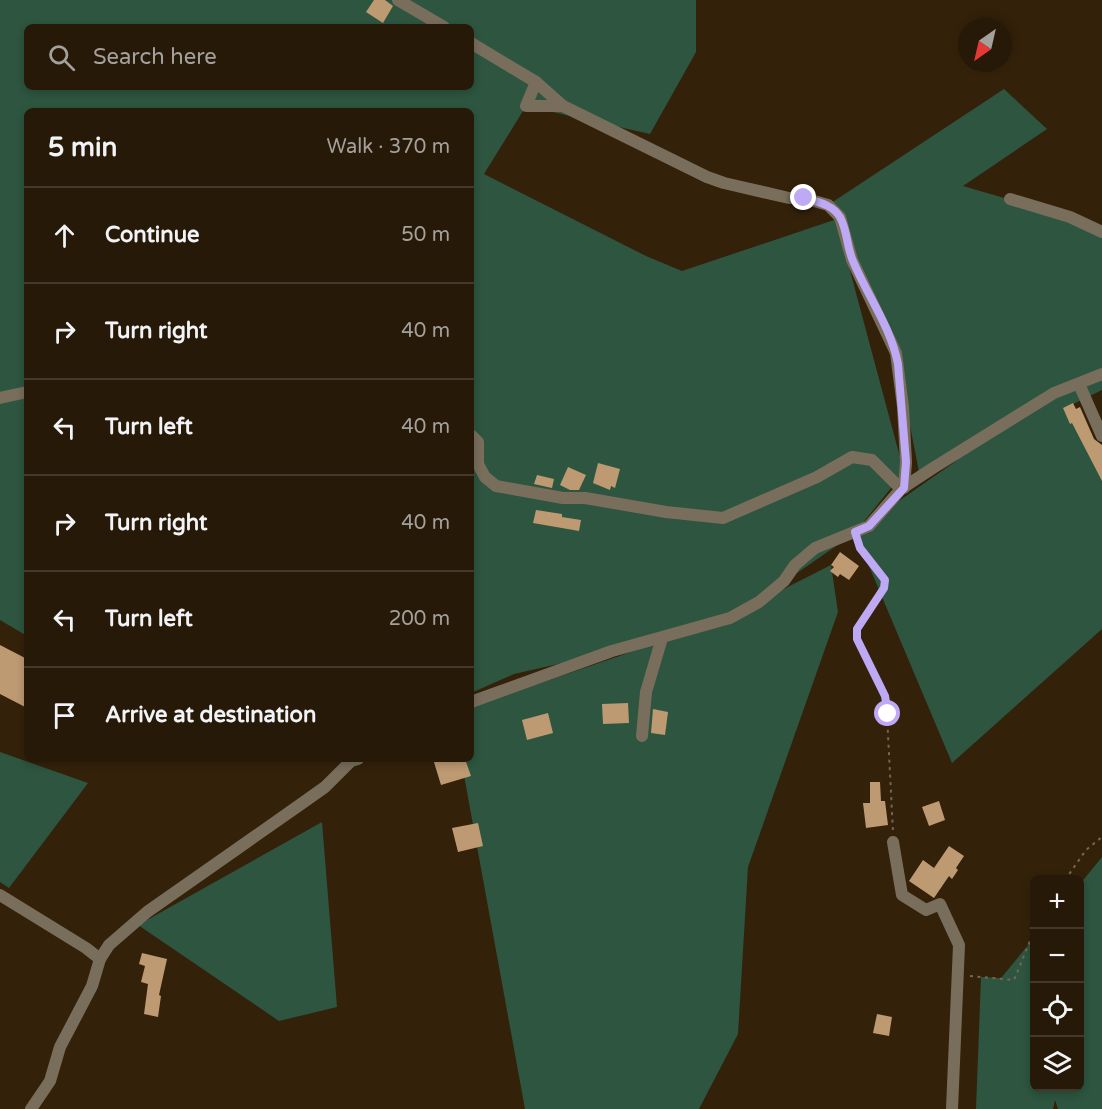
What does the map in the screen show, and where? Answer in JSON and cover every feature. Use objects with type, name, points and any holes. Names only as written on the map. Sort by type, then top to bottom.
[{"type":"street","points":[[398,0],[439,24]]},
{"type":"street","points":[[474,45],[536,82],[563,106],[707,177],[735,186],[789,198],[804,198],[828,205],[840,217],[852,260],[896,353],[906,462],[902,488]]},
{"type":"street","points":[[536,82],[526,106],[563,106]]},
{"type":"street","points":[[1010,199],[1070,217],[1102,232]]},
{"type":"street","points":[[474,701],[567,665],[730,618],[759,602],[784,581],[795,566],[815,548],[869,526],[902,488],[1054,393],[1102,374]]},
{"type":"street","points":[[1079,384],[1102,436]]},
{"type":"street","points":[[0,398],[24,393]]},
{"type":"street","points":[[474,438],[478,442],[478,464],[485,477],[496,486],[666,512],[723,518],[817,477],[852,457],[872,460],[902,488]]},
{"type":"street","points":[[642,736],[646,692],[662,638]]},
{"type":"street","points":[[31,1109],[50,1081],[60,1047],[92,986],[100,959],[109,945],[147,912],[325,787],[350,762]]},
{"type":"street","points":[[893,842],[902,895],[926,910],[940,904],[959,945],[952,1109]]},
{"type":"street","points":[[0,895],[100,959]]},
{"type":"path","points":[[855,532],[860,548],[885,580],[884,588],[857,629],[857,639],[885,696],[893,842]]},
{"type":"path","points":[[1068,875],[1086,850],[1102,837]]},
{"type":"path","points":[[958,975],[1014,980],[1030,943]]},
{"type":"green space","points":[[0,0],[696,0],[696,52],[650,134],[526,106],[484,174],[646,256],[682,271],[834,220],[828,205],[1004,89],[1047,129],[963,186],[1070,217],[1102,235],[1102,390],[1065,408],[1102,465],[1102,629],[952,763],[855,533],[748,607],[831,565],[838,612],[748,867],[738,1034],[699,1109],[525,1109],[462,762],[474,762],[474,706],[730,618],[620,650],[514,674],[474,692],[474,108],[24,108],[24,634],[0,620]],"holes":[[[841,237],[898,364],[920,477],[959,459],[857,530],[904,472]]]},
{"type":"green space","points":[[0,752],[88,783],[9,888],[0,882]]},
{"type":"green space","points":[[322,822],[337,1007],[279,1021],[138,925]]},
{"type":"green space","points":[[1102,857],[1102,1109],[1058,1109],[1055,1100],[1053,1109],[976,1109],[981,977],[1001,978],[1030,943],[1030,1091],[1084,1091],[1084,879]]},
{"type":"building","points":[[374,0],[385,0],[393,6],[383,23],[366,12]]},
{"type":"building","points":[[1073,403],[1076,409],[1080,407],[1094,439],[1102,445],[1102,481],[1063,408]]},
{"type":"building","points":[[598,463],[620,469],[615,488],[611,486],[610,490],[593,483]]},
{"type":"building","points":[[568,467],[586,475],[579,490],[570,490],[560,485]]},
{"type":"building","points":[[537,475],[554,479],[552,488],[534,484]]},
{"type":"building","points":[[536,510],[581,520],[579,531],[533,523]]},
{"type":"building","points":[[840,552],[859,566],[849,580],[840,574],[838,577],[830,571],[834,567],[831,565]]},
{"type":"building","points":[[0,645],[24,657],[24,706],[0,694]]},
{"type":"building","points":[[628,703],[629,723],[603,724],[602,704]]},
{"type":"building","points":[[653,709],[668,712],[665,735],[651,733]]},
{"type":"building","points":[[548,713],[553,733],[527,740],[522,720]]},
{"type":"building","points":[[434,762],[466,762],[471,776],[441,785]]},
{"type":"building","points":[[870,782],[880,782],[881,801],[885,801],[888,825],[866,828],[863,803],[870,803]]},
{"type":"building","points":[[939,801],[945,820],[929,826],[922,807]]},
{"type":"building","points":[[478,823],[483,846],[458,852],[452,828]]},
{"type":"building","points":[[949,846],[964,856],[952,879],[949,876],[934,898],[909,881],[923,860],[934,868]]},
{"type":"building","points":[[142,953],[167,959],[159,995],[161,996],[158,1017],[144,1014],[148,984],[141,982],[145,966],[139,964]]},
{"type":"building","points":[[877,1014],[892,1017],[889,1036],[873,1033]]},
{"type":"route","points":[[804,198],[828,205],[840,217],[852,260],[896,353],[898,364],[906,462],[904,488],[869,526],[855,532],[860,548],[885,580],[884,588],[857,629],[857,639],[885,696],[888,714]]}]
